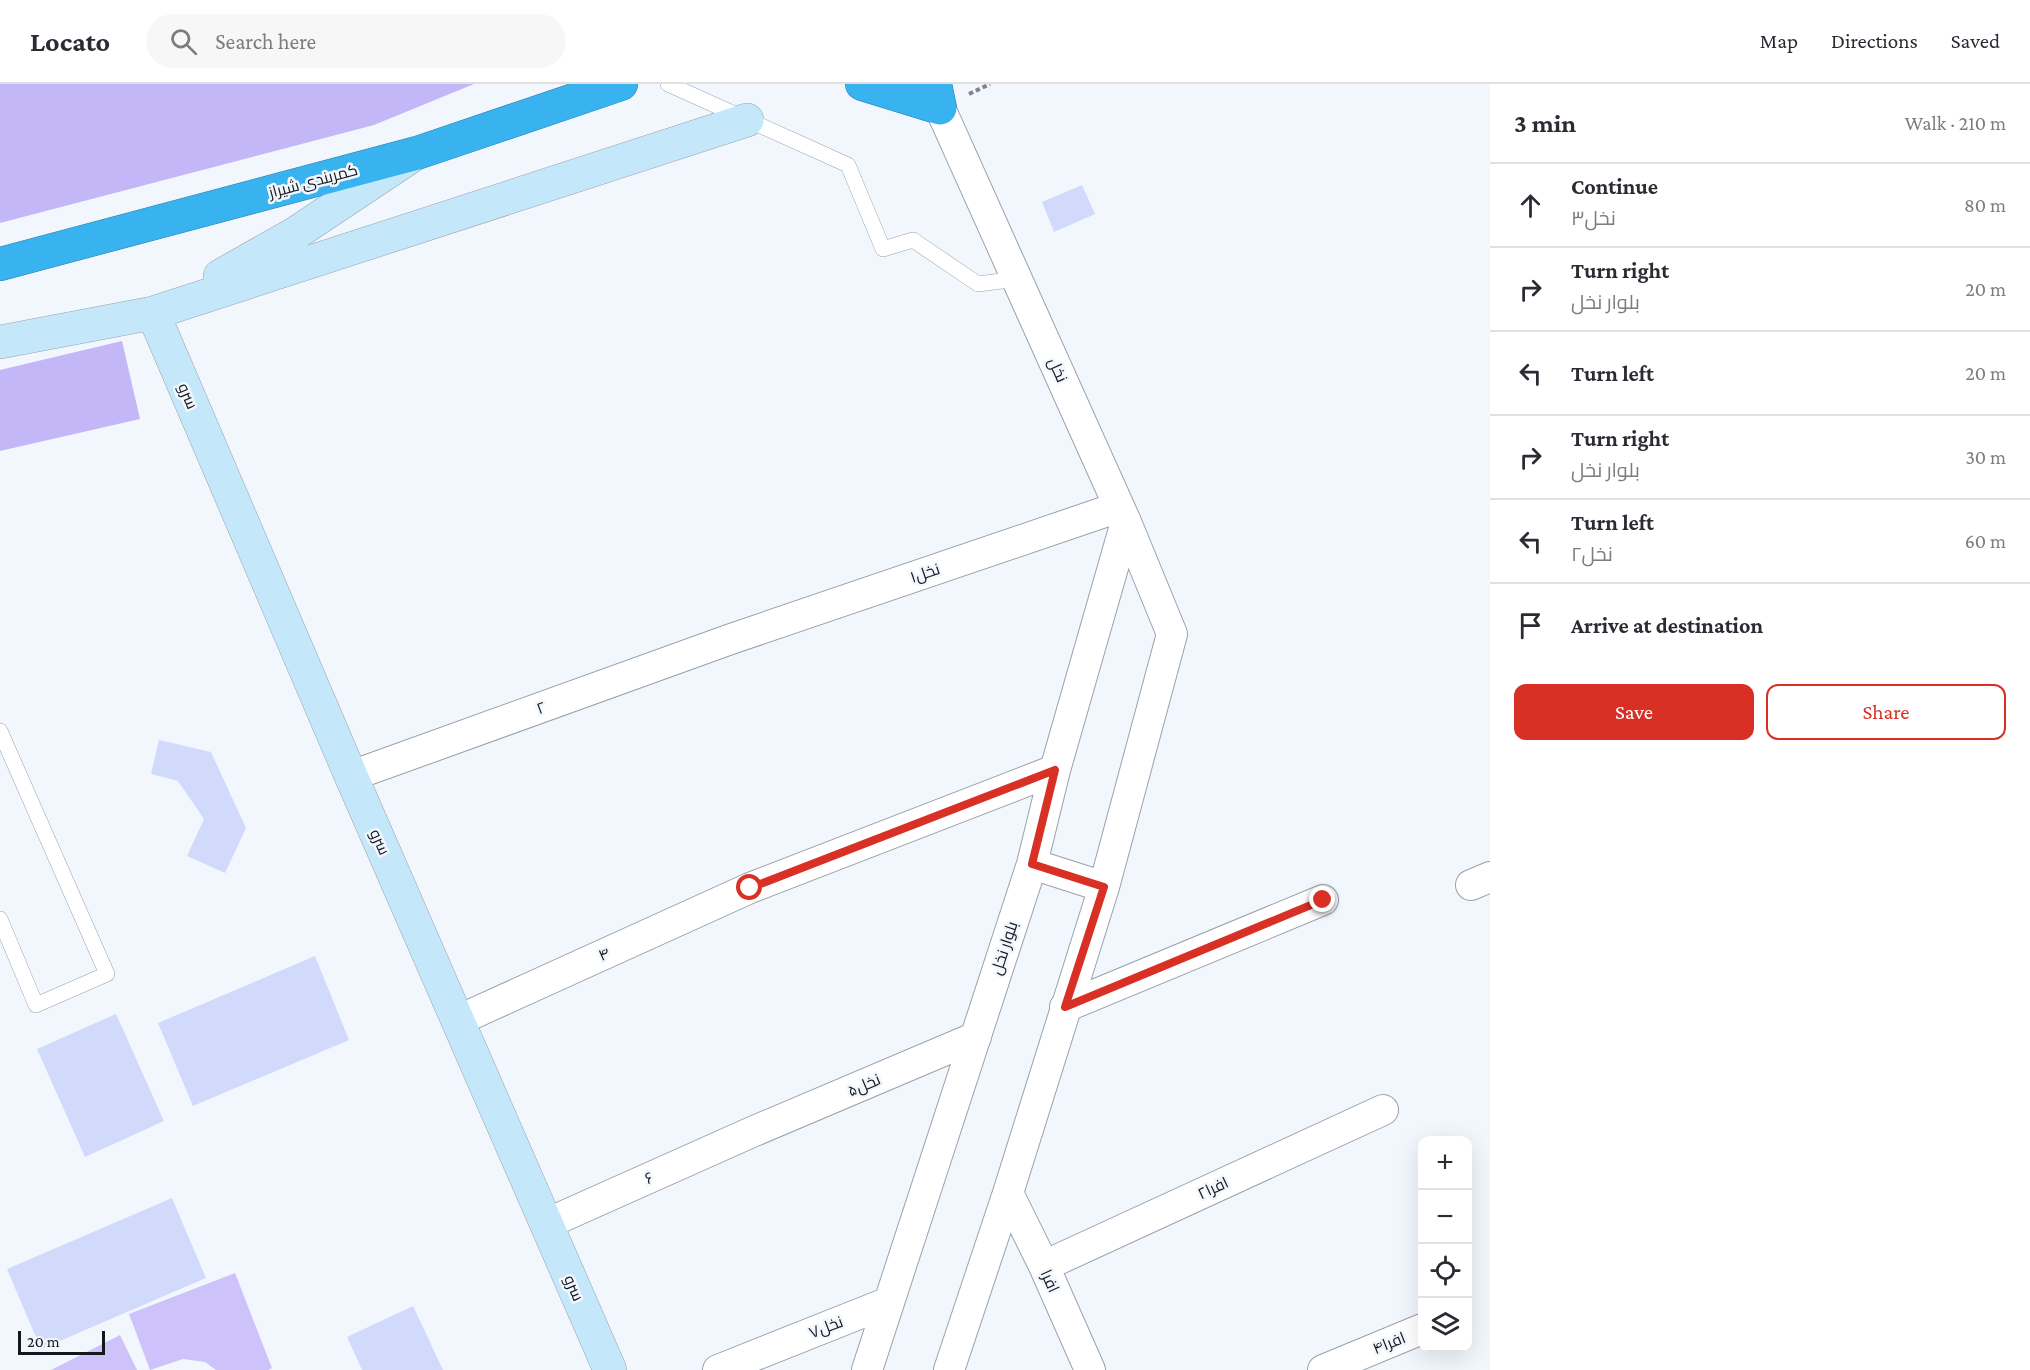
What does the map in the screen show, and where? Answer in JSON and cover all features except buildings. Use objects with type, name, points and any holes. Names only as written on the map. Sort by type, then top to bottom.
[{"type":"highway","name":"کمربندی شیراز","points":[[0,264],[417,153],[621,84]]},
{"type":"highway","points":[[862,84],[938,96]]},
{"type":"street","name":"نخل","points":[[938,96],[1017,279],[1123,514],[1173,634],[1104,887]]},
{"type":"street","points":[[0,342],[153,313],[747,120]]},
{"type":"street","points":[[153,313],[296,233],[417,153]]},
{"type":"street","name":"سرو","points":[[153,313],[609,1370]]},
{"type":"street","name":"نخل۱","points":[[731,639],[1123,514]]},
{"type":"street","name":"بلوار نخل","points":[[867,1370],[1032,864],[1123,514]]},
{"type":"street","name":"۲","points":[[351,776],[731,639]]},
{"type":"street","name":"۴","points":[[459,1020],[750,888],[1055,770]]},
{"type":"street","points":[[949,1370],[1008,1193],[1104,887],[1032,864]]},
{"type":"street","points":[[1065,1007],[1323,900]]},
{"type":"street","name":"نخل۵","points":[[752,1132],[976,1037]]},
{"type":"street","name":"۲افرا","points":[[1044,1266],[1383,1110]]},
{"type":"street","name":"۶","points":[[546,1224],[752,1132]]},
{"type":"street","name":"افرا","points":[[1008,1193],[1044,1266],[1090,1370]]},
{"type":"street","name":"نخل۷","points":[[718,1370],[889,1302]]},
{"type":"street","name":"۴افرا","points":[[1323,1370],[1418,1331]]},
{"type":"lane","points":[[668,84],[848,165],[882,249],[913,240],[978,284],[1017,279]]},
{"type":"lane","points":[[0,731],[107,974],[36,1005],[0,919]]},
{"type":"shaded area","points":[[0,84],[474,84],[374,125],[0,223]]},
{"type":"shaded area","points":[[122,341],[140,419],[0,451],[0,370]]},
{"type":"shaded area","points":[[235,1273],[272,1368],[268,1370],[216,1370],[205,1362],[183,1359],[150,1370],[129,1314]]},
{"type":"shaded area","points":[[120,1335],[137,1370],[51,1370]]},
{"type":"route","points":[[750,888],[1055,770],[1032,864],[1104,887],[1065,1007],[1323,900]]}]
